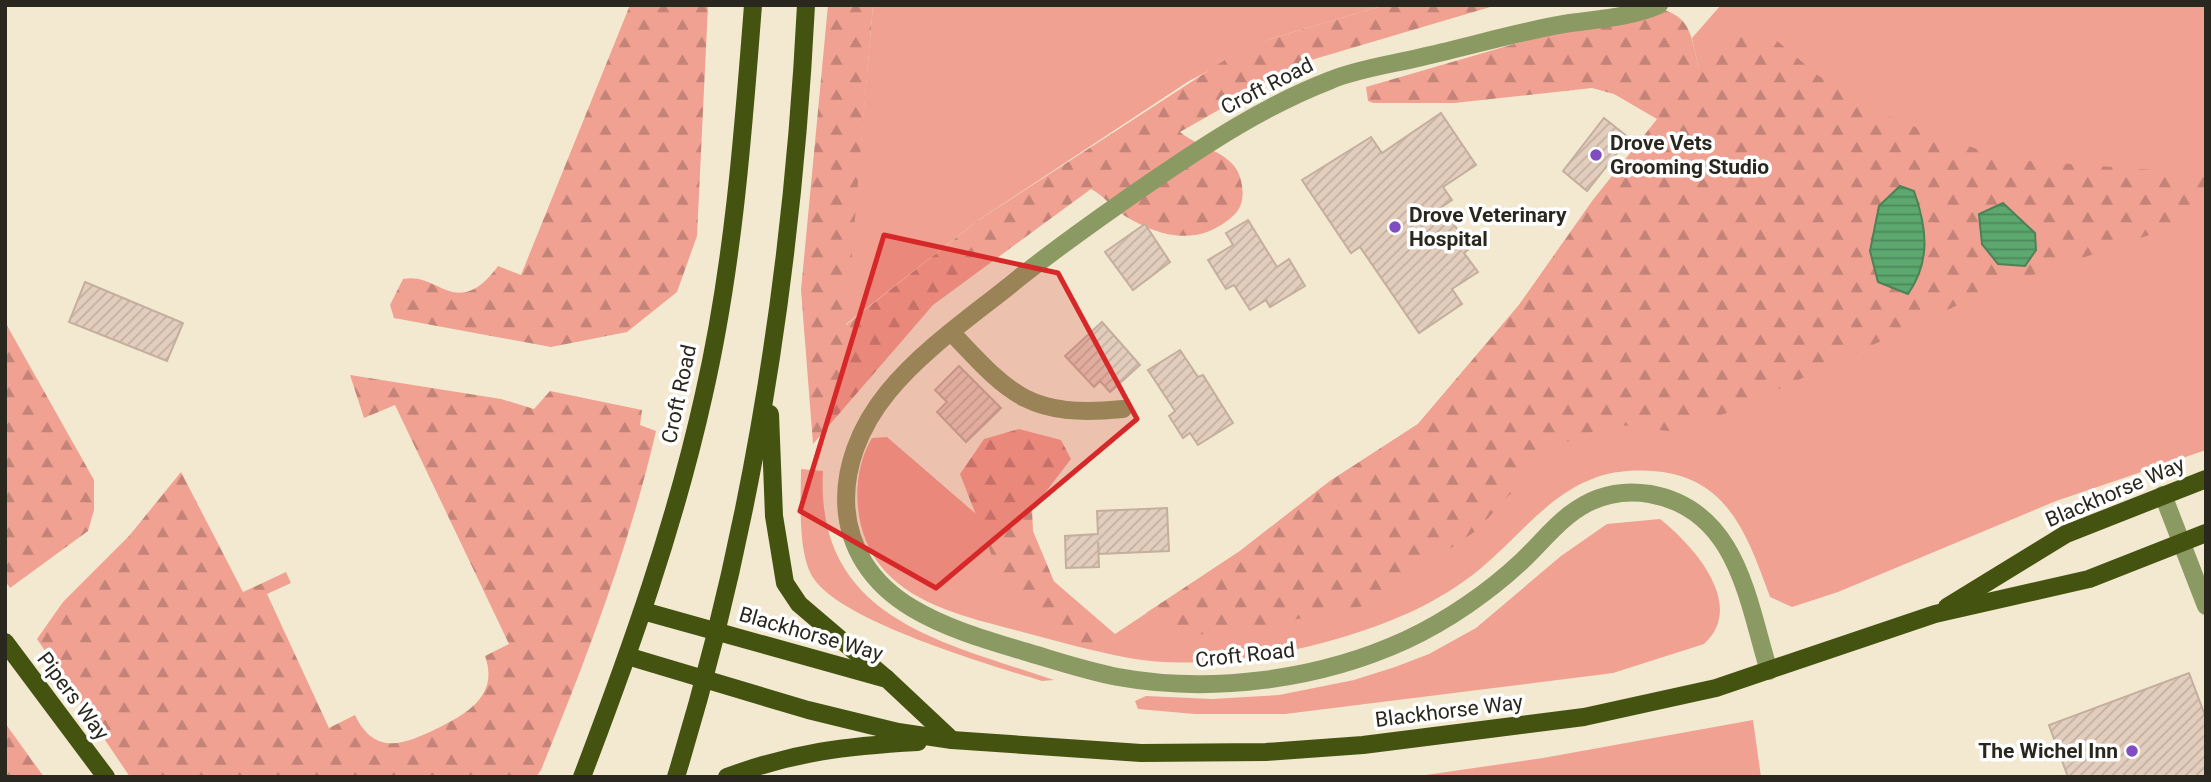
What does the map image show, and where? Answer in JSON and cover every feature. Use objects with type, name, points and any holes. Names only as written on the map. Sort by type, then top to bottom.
[{"type":"main road","name":"Croft Road","points":[[582,777],[643,611],[705,391],[724,285],[743,137],[753,5]]},
{"type":"main road","points":[[676,777],[718,632],[752,478],[768,378],[801,92],[806,5]]},
{"type":"main road","points":[[768,378],[774,516],[785,583],[799,604],[887,679]]},
{"type":"main road","name":"Blackhorse Way","points":[[1936,614],[2054,540],[2206,479]]},
{"type":"main road","name":"Blackhorse Way","points":[[627,656],[860,723],[953,740],[1141,753],[1266,752],[1352,746],[1617,711],[1769,671],[1936,614],[2089,579],[2206,533]]},
{"type":"main road","name":"Blackhorse Way","points":[[643,611],[887,679],[953,740]]},
{"type":"main road","name":"Pipers Way","points":[[5,642],[106,777]]},
{"type":"main road","points":[[727,777],[796,754],[824,749],[953,740]]},
{"type":"street","name":"Croft Road","points":[[1659,5],[1641,13],[1558,25],[1335,78],[1218,136],[1062,244],[902,376],[876,407],[849,465],[845,500],[851,537],[868,570],[909,606],[951,627],[1020,650],[1123,678],[1190,684],[1259,679],[1305,672],[1359,658],[1407,640],[1454,614],[1497,583],[1567,516],[1590,501],[1610,494],[1640,492],[1688,505],[1720,535],[1739,573],[1769,671]]},
{"type":"street","points":[[952,333],[997,382],[1022,398],[1069,410],[1123,409]]},
{"type":"street","points":[[2164,495],[2206,606]]},
{"type":"highlighted area","points":[[884,235],[1058,273],[1137,419],[936,588],[800,511]]},
{"type":"green space","points":[[630,5],[708,5],[697,236],[677,292],[627,332],[551,347],[394,318],[390,305],[403,279],[427,281],[459,293],[471,291],[484,282],[498,266],[521,275]]},
{"type":"green space","points":[[828,5],[873,5],[846,325],[977,221],[1225,60],[1270,39],[1385,5],[1497,5],[1301,63],[1180,132],[1226,158],[1237,170],[1241,181],[1243,194],[1238,210],[1208,232],[1180,236],[1152,230],[1125,216],[1091,189],[933,305],[813,444],[801,290]]},
{"type":"green space","points":[[873,5],[1385,5],[1270,39],[1189,81],[977,221],[845,325]]},
{"type":"green space","points":[[1721,5],[2206,5],[2206,450],[2056,501],[1838,592],[1792,607],[1770,597],[1738,523],[1724,504],[1706,488],[1685,478],[1659,472],[1627,471],[1604,475],[1583,483],[1546,507],[1473,575],[1423,606],[1350,635],[1275,654],[1237,659],[1163,662],[1129,658],[980,621],[928,602],[912,593],[884,570],[874,556],[861,523],[858,488],[860,470],[872,438],[887,437],[1115,634],[1240,551],[1330,481],[1418,424],[1519,305],[1593,200],[1699,70],[1692,38]]},
{"type":"green space","points":[[1644,6],[1671,13],[1685,24],[1690,33],[1699,69],[1725,37],[1765,31],[1819,76],[1896,120],[2005,159],[2206,174],[2206,209],[2155,233],[1992,289],[1730,412],[1668,431],[1613,424],[1555,446],[1477,530],[1368,605],[1238,631],[1182,636],[1146,613],[1240,551],[1330,481],[1418,424],[1519,305],[1593,200],[1657,119],[1614,94],[1592,88],[1454,103],[1373,103],[1368,101],[1366,87]]},
{"type":"green space","points":[[5,322],[94,480],[94,510],[88,531],[10,588],[5,581]]},
{"type":"green space","points":[[350,375],[501,399],[534,409],[550,391],[642,410],[640,425],[656,431],[620,560],[541,770],[536,777],[130,777],[37,639],[63,602],[129,536],[181,472],[243,592],[286,572],[291,583],[267,594],[329,728],[355,715],[372,737],[381,742],[403,742],[426,734],[460,716],[478,701],[484,692],[488,682],[485,656],[509,644],[395,405],[364,418]]},
{"type":"green space","points":[[1019,429],[1061,440],[1071,459],[1032,510],[1033,531],[1058,591],[1097,629],[1098,638],[1089,649],[1038,624],[1001,579],[960,474],[984,439]]},
{"type":"green space","points":[[801,469],[823,471],[826,521],[840,561],[863,592],[894,617],[930,636],[1054,680],[1042,681],[919,640],[855,611],[830,595],[814,579],[805,556],[801,526]]},
{"type":"green space","points":[[1660,519],[1700,560],[1718,594],[1720,612],[1716,628],[1704,644],[1613,673],[1285,714],[1195,714],[1138,709],[1135,701],[1146,696],[1212,699],[1279,695],[1354,680],[1395,667],[1429,654],[1476,628],[1561,556],[1607,524]]},
{"type":"green space","points":[[1753,720],[1761,777],[1412,777],[1543,758]]},
{"type":"green space","points":[[5,723],[44,777],[5,777]]},
{"type":"shaded area","points":[[1900,186],[1914,191],[1924,231],[1920,269],[1908,294],[1878,282],[1870,251],[1879,206]]},
{"type":"shaded area","points":[[2003,203],[2035,233],[2036,250],[2025,266],[1998,264],[1982,244],[1979,214]]},
{"type":"building","name":"Drove Veterinary Hospital","points":[[1441,113],[1476,165],[1443,187],[1452,200],[1442,207],[1470,248],[1464,253],[1478,272],[1452,289],[1462,304],[1419,333],[1360,247],[1351,253],[1302,180],[1371,137],[1382,153]]},
{"type":"building","name":"Drove Vets Grooming Studio","points":[[1604,118],[1629,138],[1587,191],[1563,171]]},
{"type":"building","points":[[1248,220],[1277,267],[1289,259],[1305,286],[1270,307],[1266,300],[1250,310],[1234,285],[1226,289],[1208,260],[1233,245],[1226,233]]},
{"type":"building","points":[[1145,224],[1170,262],[1133,290],[1105,252]]},
{"type":"building","points":[[85,282],[183,323],[167,361],[69,322]]},
{"type":"building","points":[[1102,322],[1140,365],[1110,392],[1100,381],[1094,387],[1065,356]]},
{"type":"building","points":[[1180,350],[1198,377],[1203,375],[1233,423],[1198,445],[1190,433],[1183,438],[1169,416],[1175,411],[1148,370]]},
{"type":"building","points":[[959,366],[1001,408],[966,442],[937,412],[947,402],[935,390]]},
{"type":"building","points":[[1167,508],[1169,551],[1099,554],[1098,542],[1099,567],[1066,568],[1065,536],[1098,534],[1097,511]]},
{"type":"building","name":"The Wichel Inn","points":[[2189,673],[2206,718],[2206,777],[2068,777],[2049,725]]},
{"type":"place","name":"Drove Vets Grooming Studio","points":[[1596,155]]},
{"type":"place","name":"Drove Veterinary Hospital","points":[[1395,227]]},
{"type":"place","name":"The Wichel Inn","points":[[2132,751]]}]
